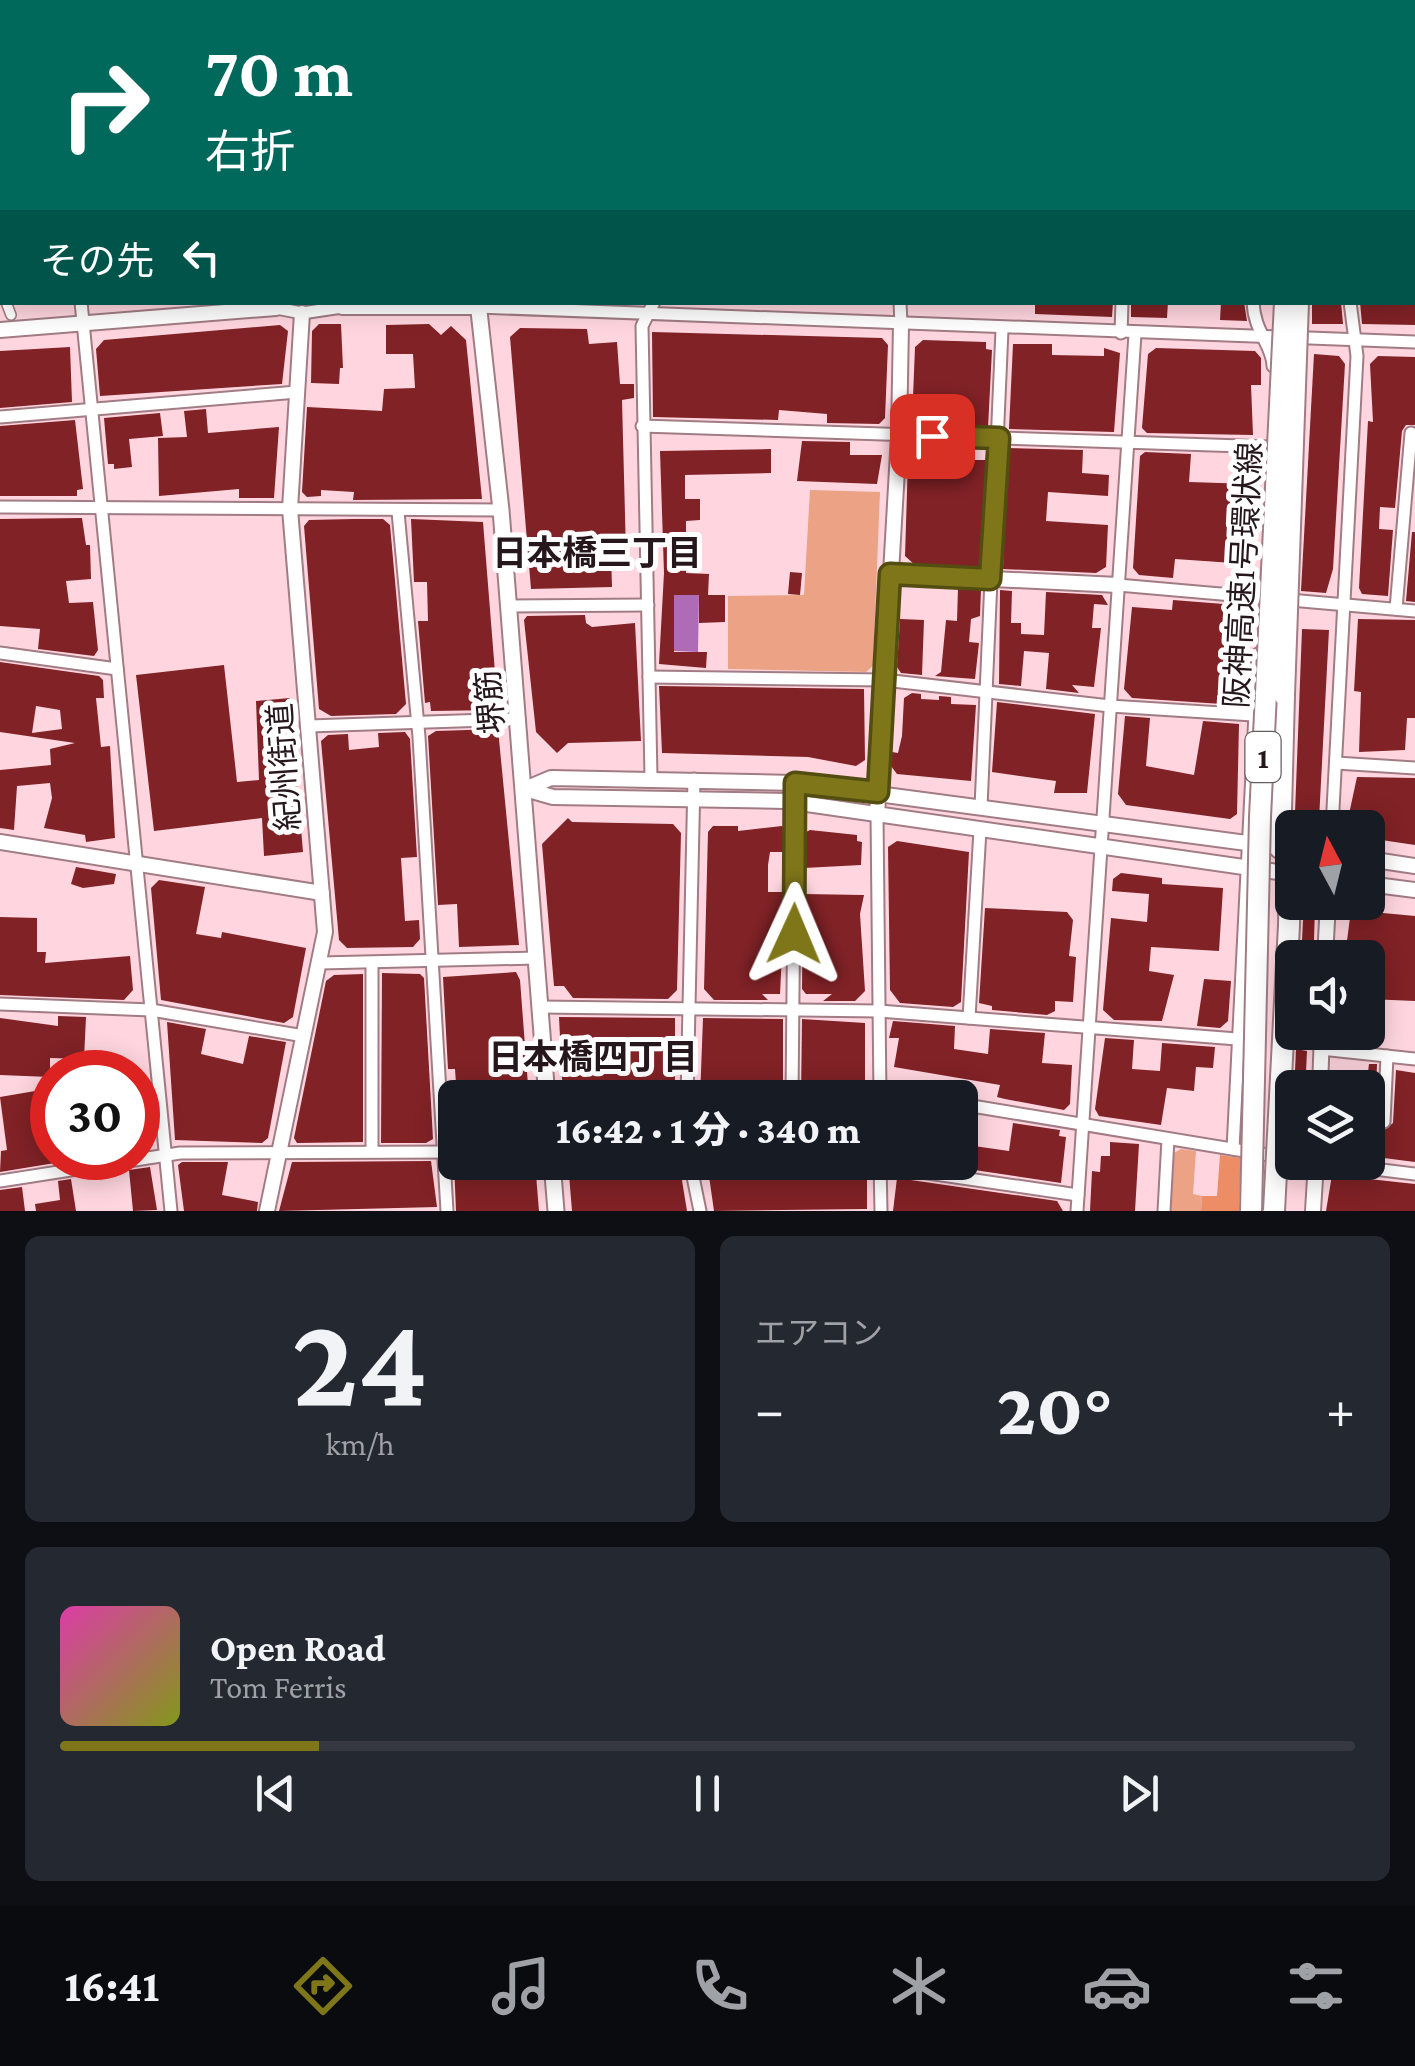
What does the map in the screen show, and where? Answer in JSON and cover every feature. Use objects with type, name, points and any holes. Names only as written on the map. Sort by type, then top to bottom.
[{"type":"highway","name":"阪神高速1号環状線","points":[[1251,1211],[1258,876],[1285,305]]},
{"type":"highway","points":[[1286,810],[1284,694],[1298,305]]},
{"type":"highway","points":[[1274,1211],[1289,920]]},
{"type":"main road","name":"堺筋","points":[[478,305],[519,719],[546,1080]]},
{"type":"main road","points":[[553,1180],[556,1211]]},
{"type":"street","points":[[81,305],[171,1211]]},
{"type":"street","points":[[0,330],[337,305]]},
{"type":"street","points":[[504,305],[648,316],[1415,342]]},
{"type":"street","points":[[651,777],[642,326],[653,305]]},
{"type":"street","points":[[880,1080],[877,814],[899,435],[900,305]]},
{"type":"street","points":[[1121,333],[1122,305]]},
{"type":"street","points":[[1233,1150],[1253,716],[1272,447],[1273,356],[1259,337],[1254,305]]},
{"type":"street","points":[[1333,810],[1357,356],[1350,305]]},
{"type":"street","name":"紀州街道","points":[[267,1211],[325,932],[290,509],[296,392],[290,308]]},
{"type":"street","points":[[981,807],[1002,330]]},
{"type":"street","points":[[1076,1211],[1135,334]]},
{"type":"street","points":[[0,417],[296,392]]},
{"type":"street","points":[[642,426],[1272,447]]},
{"type":"street","points":[[1396,609],[1411,433]]},
{"type":"street","points":[[0,508],[500,510]]},
{"type":"street","points":[[398,512],[441,1080]]},
{"type":"street","points":[[890,574],[1118,585],[1415,611]]},
{"type":"street","points":[[509,606],[648,605]]},
{"type":"street","points":[[0,653],[117,669]]},
{"type":"street","points":[[649,677],[884,680],[1110,706],[1253,716]]},
{"type":"street","points":[[309,726],[519,719]]},
{"type":"street","points":[[1336,764],[1415,768]]},
{"type":"street","points":[[524,789],[552,778],[651,777],[795,783],[1275,847]]},
{"type":"street","points":[[688,1080],[694,779]]},
{"type":"street","points":[[792,1080],[795,783]]},
{"type":"street","points":[[524,789],[553,797],[796,802],[1275,872]]},
{"type":"street","points":[[969,1018],[980,830]]},
{"type":"street","points":[[0,842],[322,893]]},
{"type":"street","points":[[1385,862],[1415,866]]},
{"type":"street","points":[[1385,886],[1415,890]]},
{"type":"street","points":[[320,963],[536,958]]},
{"type":"street","points":[[372,963],[372,1152]]},
{"type":"street","points":[[0,1004],[151,1010],[304,1036]]},
{"type":"street","points":[[540,1006],[879,1010],[1237,1040]]},
{"type":"street","points":[[1330,1050],[1415,1059]]},
{"type":"street","points":[[1385,1100],[1387,1056]]},
{"type":"street","points":[[978,1107],[1275,1156]]},
{"type":"street","points":[[1164,1211],[1168,1139]]},
{"type":"street","points":[[0,1181],[164,1154],[438,1152]]},
{"type":"street","points":[[1385,1170],[1415,1174]]},
{"type":"street","points":[[978,1179],[1078,1195]]},
{"type":"street","points":[[447,1211],[448,1180]]},
{"type":"street","points":[[694,1180],[700,1211]]},
{"type":"street","points":[[880,1180],[881,1211]]},
{"type":"street","points":[[1313,1211],[1316,1180]]},
{"type":"shaded area","points":[[810,490],[880,492],[873,666],[866,672],[728,669],[728,596],[804,595]]},
{"type":"shaded area","points":[[674,595],[699,595],[698,652],[674,651]]},
{"type":"shaded area","points":[[1181,1149],[1196,1151],[1193,1194],[1202,1196],[1201,1211],[1169,1211],[1172,1154]]},
{"type":"shaded area","points":[[1220,1155],[1241,1158],[1239,1211],[1201,1211],[1202,1196],[1217,1196]]},
{"type":"building","points":[[1035,305],[1113,305],[1112,317],[1035,314]]},
{"type":"building","points":[[1131,305],[1168,305],[1167,318],[1131,317]]},
{"type":"building","points":[[1221,305],[1244,305],[1247,321],[1220,320]]},
{"type":"building","points":[[1312,305],[1341,305],[1343,324],[1312,324]]},
{"type":"building","points":[[1360,305],[1415,305],[1415,325],[1362,324]]},
{"type":"building","points":[[319,324],[341,324],[343,368],[339,384],[311,383],[312,331]]},
{"type":"building","points":[[429,324],[441,335],[451,326],[466,340],[482,499],[353,500],[354,492],[321,490],[321,496],[307,497],[302,492],[307,407],[382,411],[384,389],[415,388],[413,354],[386,354],[386,325]]},
{"type":"building","points":[[280,325],[288,331],[282,384],[100,396],[96,349],[104,340]]},
{"type":"building","points":[[520,328],[587,329],[589,344],[617,342],[620,384],[634,384],[634,398],[622,400],[626,553],[611,554],[612,587],[531,589],[510,337]]},
{"type":"building","points":[[652,332],[882,338],[888,345],[885,418],[879,424],[827,423],[827,414],[779,410],[778,420],[653,417]]},
{"type":"building","points":[[923,340],[986,342],[986,349],[992,350],[988,428],[912,422],[915,347]]},
{"type":"building","points":[[1013,344],[1052,344],[1052,355],[1104,356],[1104,348],[1120,353],[1114,432],[1009,429]]},
{"type":"building","points":[[70,347],[72,402],[0,408],[0,351]]},
{"type":"building","points":[[1156,348],[1255,351],[1261,358],[1261,385],[1251,385],[1253,435],[1147,433],[1142,428],[1148,354]]},
{"type":"building","points":[[1314,354],[1339,356],[1345,364],[1333,569],[1326,593],[1301,591]]},
{"type":"building","points":[[1378,356],[1415,357],[1415,425],[1406,425],[1402,431],[1395,508],[1380,507],[1379,529],[1393,530],[1388,596],[1362,594],[1359,588],[1368,421],[1373,422],[1370,364]]},
{"type":"building","points":[[206,409],[208,433],[279,427],[274,498],[239,498],[239,489],[159,496],[158,438],[187,437],[184,411]]},
{"type":"building","points":[[160,413],[163,436],[129,439],[132,467],[114,469],[114,464],[108,464],[104,418]]},
{"type":"building","points":[[75,420],[83,489],[77,490],[77,496],[0,496],[0,426]]},
{"type":"building","points":[[802,441],[850,442],[850,455],[882,455],[877,484],[797,481]]},
{"type":"building","points":[[914,444],[956,446],[956,460],[987,460],[980,568],[915,565],[905,556],[908,460]]},
{"type":"building","points":[[1006,448],[1083,450],[1082,473],[1109,475],[1108,496],[1048,492],[1046,521],[1108,525],[1106,567],[1096,573],[1003,569]]},
{"type":"building","points":[[771,449],[771,473],[685,475],[685,499],[700,499],[700,520],[686,521],[686,573],[709,574],[708,595],[674,595],[674,652],[707,652],[706,668],[659,664],[664,573],[660,451]]},
{"type":"building","points":[[1145,452],[1191,454],[1189,482],[1251,484],[1248,564],[1175,559],[1173,578],[1139,575],[1133,568],[1140,456]]},
{"type":"building","points":[[82,518],[86,545],[90,545],[91,579],[66,581],[69,603],[93,602],[98,650],[94,656],[38,649],[40,629],[0,626],[0,519]]},
{"type":"building","points":[[383,519],[390,525],[406,704],[396,714],[331,716],[319,709],[304,526],[309,520]]},
{"type":"building","points":[[411,519],[483,522],[498,710],[431,711],[430,702],[425,703],[418,621],[428,621],[427,582],[414,582]]},
{"type":"building","points":[[1415,532],[1415,602],[1406,601]]},
{"type":"building","points":[[790,572],[802,573],[800,595],[788,594]]},
{"type":"building","points":[[958,588],[981,589],[980,616],[971,619],[969,642],[979,643],[975,679],[935,676],[941,672],[946,620],[957,621]]},
{"type":"building","points":[[1000,590],[1012,591],[1011,623],[1021,623],[1021,634],[1044,635],[1046,592],[1102,595],[1108,605],[1094,604],[1092,628],[1101,628],[1094,687],[1072,685],[1079,693],[1046,689],[1049,653],[1024,651],[1021,686],[999,684]]},
{"type":"building","points":[[699,595],[725,595],[725,622],[699,623]]},
{"type":"building","points":[[1173,600],[1249,606],[1243,698],[1237,705],[1132,698],[1124,689],[1132,607],[1172,610]]},
{"type":"building","points":[[585,615],[586,623],[592,627],[635,623],[641,741],[568,743],[557,753],[536,732],[524,620],[527,616]]},
{"type":"building","points":[[900,619],[924,620],[922,675],[901,673],[897,667]]},
{"type":"building","points":[[1358,619],[1415,620],[1415,718],[1407,718],[1405,750],[1359,752],[1361,692],[1354,691]]},
{"type":"building","points":[[1302,629],[1329,630],[1320,810],[1295,810]]},
{"type":"building","points":[[0,662],[99,676],[103,680],[104,698],[96,698],[101,747],[110,746],[115,838],[86,842],[85,835],[44,828],[52,798],[50,783],[17,786],[14,830],[0,828],[0,770],[51,765],[50,749],[75,743],[0,732]],"holes":[[[36,706],[60,710],[62,729],[32,733]]]},
{"type":"building","points":[[224,665],[237,782],[259,780],[256,701],[290,698],[303,852],[264,856],[262,818],[154,831],[136,675]]},
{"type":"building","points":[[659,686],[864,689],[865,760],[856,766],[808,757],[662,753]]},
{"type":"building","points":[[912,693],[921,694],[921,699],[951,697],[951,704],[976,705],[971,781],[897,774],[891,766],[892,752],[898,753],[902,736],[904,698]]},
{"type":"building","points":[[997,702],[1095,714],[1087,793],[1054,793],[1056,781],[992,772]]},
{"type":"building","points":[[1125,716],[1150,718],[1146,766],[1194,775],[1203,721],[1239,724],[1237,814],[1230,819],[1126,805],[1118,794]]},
{"type":"building","points":[[498,729],[519,945],[459,947],[457,904],[438,905],[428,736],[436,731]]},
{"type":"building","points":[[405,732],[410,739],[417,857],[401,858],[405,921],[419,920],[420,939],[413,947],[347,948],[339,940],[321,741],[328,735],[348,734],[349,750],[379,747],[378,733]]},
{"type":"building","points":[[1357,777],[1415,778],[1415,845],[1385,841],[1385,810],[1350,810]]},
{"type":"building","points":[[568,818],[572,822],[673,824],[681,833],[677,990],[668,999],[573,998],[564,986],[554,986],[542,844]]},
{"type":"building","points":[[713,826],[738,826],[738,831],[782,826],[785,830],[785,852],[770,852],[768,865],[768,892],[785,892],[780,994],[762,994],[768,1000],[714,1000],[704,989],[708,832]]},
{"type":"building","points":[[810,830],[857,835],[857,841],[862,842],[861,865],[804,868],[804,833]]},
{"type":"building","points":[[897,841],[969,852],[961,1002],[953,1007],[900,1003],[890,990],[888,847]]},
{"type":"building","points":[[76,867],[116,874],[114,884],[83,888],[71,884]]},
{"type":"building","points":[[1121,873],[1162,878],[1162,884],[1223,888],[1219,951],[1151,947],[1149,971],[1174,975],[1162,1021],[1114,1020],[1103,1010],[1111,918],[1147,922],[1149,894],[1112,891],[1113,879]]},
{"type":"building","points":[[159,880],[205,887],[196,934],[221,938],[222,932],[306,948],[293,1017],[284,1023],[161,1000],[151,888]]},
{"type":"building","points":[[803,894],[864,895],[860,914],[865,991],[855,1001],[823,1001],[832,994],[806,994],[802,989]]},
{"type":"building","points":[[985,908],[1067,912],[1073,920],[1069,956],[1076,957],[1073,1002],[1055,1001],[1055,1011],[1047,1015],[992,1010],[992,1006],[979,1003]]},
{"type":"building","points":[[1385,913],[1415,916],[1415,1001],[1385,1000],[1385,940],[1347,940],[1350,920],[1385,920]]},
{"type":"building","points":[[0,917],[37,918],[37,952],[46,952],[45,963],[130,956],[133,990],[124,1000],[0,995]]},
{"type":"building","points":[[1303,920],[1315,920],[1314,940],[1302,940]]},
{"type":"building","points":[[516,972],[520,980],[528,1080],[456,1080],[455,1069],[448,1069],[443,977]]},
{"type":"building","points":[[382,973],[420,974],[424,978],[433,1139],[426,1143],[381,1143]]},
{"type":"building","points":[[363,974],[363,1142],[297,1143],[294,1138],[326,981],[334,975]]},
{"type":"building","points":[[1204,979],[1231,981],[1228,1021],[1220,1028],[1197,1026]]},
{"type":"building","points":[[58,1016],[86,1017],[84,1050],[30,1050],[30,1076],[0,1075],[0,1018],[58,1026]]},
{"type":"building","points":[[559,1017],[675,1018],[675,1080],[562,1080]]},
{"type":"building","points":[[703,1018],[783,1019],[783,1080],[701,1080]]},
{"type":"building","points":[[802,1019],[865,1023],[865,1080],[801,1080]]},
{"type":"building","points":[[893,1021],[955,1026],[954,1049],[988,1054],[990,1029],[1045,1033],[1042,1063],[1072,1065],[1070,1104],[1064,1110],[1005,1099],[997,1097],[1000,1085],[894,1067],[899,1038],[889,1038]]},
{"type":"building","points":[[167,1022],[206,1029],[201,1054],[243,1064],[249,1036],[286,1042],[268,1138],[262,1143],[175,1140]]},
{"type":"building","points":[[1105,1038],[1134,1040],[1132,1069],[1160,1071],[1162,1043],[1215,1047],[1213,1068],[1196,1067],[1194,1091],[1167,1088],[1161,1125],[1099,1116],[1095,1109]]},
{"type":"building","points":[[1296,1050],[1307,1051],[1306,1070],[1295,1070]]},
{"type":"building","points":[[1396,1070],[1415,1073],[1415,1162],[1385,1158],[1385,1129],[1393,1123]]},
{"type":"building","points":[[30,1092],[30,1167],[0,1172],[1,1151],[7,1150],[0,1097]]},
{"type":"building","points":[[1013,1123],[1060,1130],[1059,1136],[1066,1137],[1061,1183],[978,1171],[978,1147],[1009,1151]]},
{"type":"building","points":[[1110,1142],[1139,1144],[1135,1211],[1090,1211],[1092,1171],[1100,1172],[1101,1156],[1110,1156]]},
{"type":"building","points":[[431,1161],[437,1207],[279,1211],[292,1162]]},
{"type":"building","points":[[228,1162],[222,1195],[258,1202],[257,1211],[184,1211],[178,1165]]},
{"type":"building","points":[[71,1180],[76,1211],[36,1211],[35,1204],[60,1200],[58,1181]]},
{"type":"building","points":[[130,1180],[152,1180],[157,1210],[133,1211]]},
{"type":"building","points":[[455,1180],[536,1180],[539,1211],[456,1211]]},
{"type":"building","points":[[569,1180],[682,1180],[687,1211],[572,1211]]},
{"type":"building","points":[[710,1180],[867,1180],[867,1209],[714,1211]]},
{"type":"building","points":[[897,1180],[911,1180],[1057,1201],[1063,1211],[893,1211]]},
{"type":"building","points":[[1331,1180],[1415,1184],[1415,1211],[1326,1211]]},
{"type":"building","points":[[22,1187],[25,1211],[0,1211],[0,1190]]},
{"type":"district","name":"日本橋三丁目","points":[[597,553]]},
{"type":"district","name":"日本橋四丁目","points":[[593,1057]]},
{"type":"route","points":[[794,934],[795,783],[878,792],[890,574],[990,579],[999,438],[932,436]]}]
